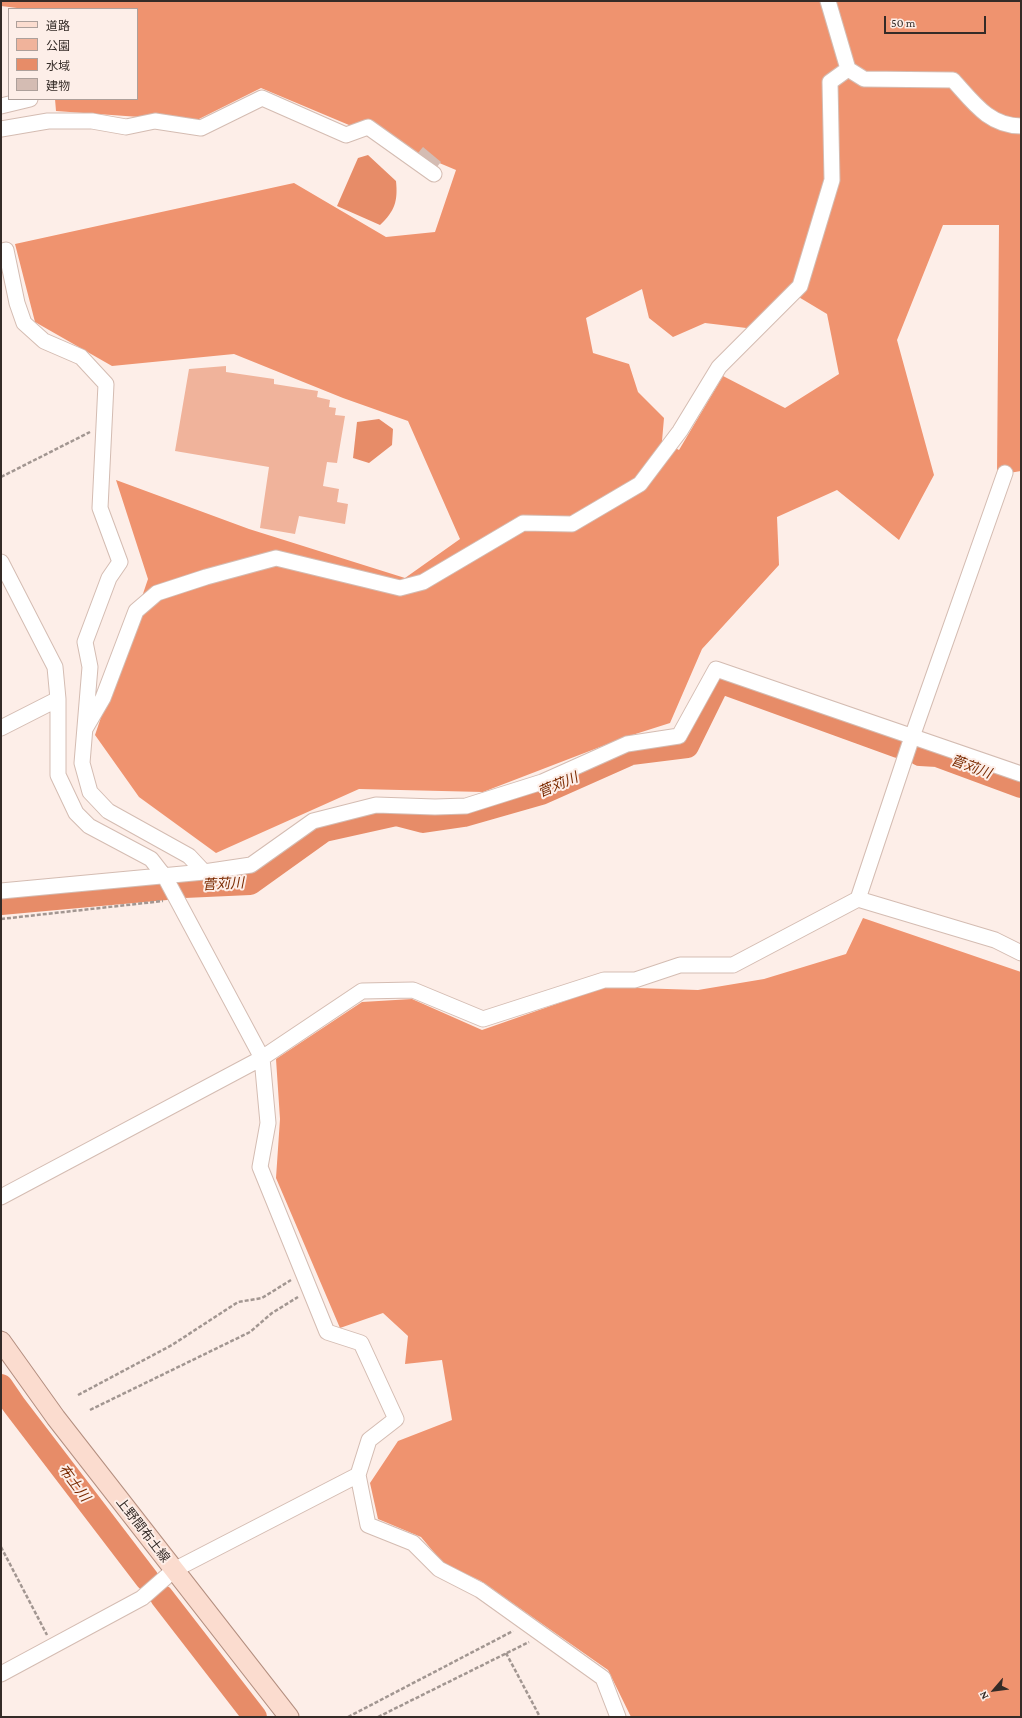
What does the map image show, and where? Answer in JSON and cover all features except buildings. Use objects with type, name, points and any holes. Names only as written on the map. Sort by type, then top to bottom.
[{"type":"main road","name":"上野間布土線","points":[[1,1341],[56,1418],[289,1717]]},
{"type":"street","points":[[828,1],[848,69],[864,79],[953,80],[986,116],[1010,126],[1021,126]]},
{"type":"street","points":[[85,729],[103,698],[136,610],[157,593],[206,577],[276,558],[400,588],[423,582],[523,523],[572,524],[640,484],[680,431],[719,367],[800,286],[832,180],[830,82],[848,69]]},
{"type":"street","points":[[1,129],[48,121],[92,120],[126,128],[155,121],[201,128],[262,98],[346,135],[368,127],[434,174]]},
{"type":"street","points":[[1,106],[26,100]]},
{"type":"street","points":[[1,252],[6,250],[17,303],[24,323],[44,341],[81,357],[106,384],[102,426],[100,508],[120,562],[109,578],[85,642],[90,668],[82,763],[90,792],[108,811],[189,856],[204,872]]},
{"type":"street","points":[[1,1197],[262,1058],[362,991],[413,990],[483,1019],[604,980],[635,980],[680,965],[733,965],[858,899],[912,737],[1005,473]]},
{"type":"street","points":[[1,562],[55,667],[58,699],[58,775],[76,813],[89,826],[151,859],[165,876],[262,1058],[268,1122],[260,1167],[328,1332],[361,1344],[396,1419],[369,1440],[358,1475],[368,1525],[413,1543],[439,1569],[480,1590],[525,1624],[604,1678],[618,1717]]},
{"type":"street","points":[[1,892],[204,872],[251,865],[313,821],[376,805],[435,807],[466,806],[542,782],[627,744],[679,736],[716,669],[1021,774]]},
{"type":"street","points":[[1,728],[58,699]]},
{"type":"street","points":[[858,899],[995,940],[1021,953]]},
{"type":"street","points":[[1,1674],[142,1598],[174,1570],[358,1475]]},
{"type":"path","points":[[1,477],[102,426]]},
{"type":"path","points":[[1,919],[177,899]]},
{"type":"path","points":[[78,1395],[172,1345],[238,1302],[262,1298],[304,1272]]},
{"type":"path","points":[[90,1410],[250,1332],[272,1313],[310,1290]]},
{"type":"path","points":[[1,1547],[53,1646]]},
{"type":"path","points":[[348,1717],[525,1624]]},
{"type":"path","points":[[378,1717],[528,1642],[538,1633]]},
{"type":"path","points":[[506,1653],[540,1717]]},
{"type":"green space","points":[[226,366],[226,372],[274,379],[274,384],[318,391],[317,397],[330,400],[329,407],[336,408],[335,415],[345,416],[337,463],[327,462],[323,486],[339,489],[337,502],[348,504],[345,524],[299,516],[295,534],[260,528],[269,467],[175,451],[189,369]]},
{"type":"shaded area","points":[[1,1],[1021,1],[1021,471],[997,475],[999,225],[943,225],[897,340],[934,475],[899,540],[837,490],[777,517],[779,565],[702,649],[670,723],[626,737],[483,792],[359,789],[216,853],[139,797],[95,735],[148,579],[116,480],[249,529],[405,578],[460,539],[408,421],[343,398],[234,354],[112,366],[35,322],[15,244],[294,183],[386,237],[435,232],[456,170],[261,88],[195,121],[56,111],[55,100],[138,100],[138,8],[17,8],[1,6]],"holes":[[[642,289],[649,318],[673,337],[705,323],[763,330],[797,296],[827,314],[839,374],[785,408],[723,376],[679,450],[662,441],[664,418],[638,392],[629,364],[593,353],[586,318]]]},
{"type":"shaded area","points":[[863,918],[1021,972],[1021,1717],[631,1717],[608,1670],[481,1581],[443,1563],[421,1537],[378,1519],[370,1483],[398,1441],[452,1420],[442,1360],[405,1364],[408,1336],[383,1313],[340,1328],[276,1178],[280,1119],[276,1059],[362,1002],[412,999],[482,1030],[605,987],[698,990],[764,979],[846,954]]},
{"type":"water","points":[[368,155],[396,181],[396,200],[389,215],[380,225],[337,206],[358,158]]},
{"type":"water","points":[[379,419],[393,429],[392,445],[369,463],[353,458],[357,422]]},
{"type":"waterway","name":"菅苅川","points":[[184,886],[250,883],[324,830],[396,814],[423,821],[464,815],[541,793],[631,753],[687,746],[719,681],[898,746]]},
{"type":"waterway","name":"菅苅川","points":[[920,754],[937,755],[1021,786]]},
{"type":"waterway","name":"菅苅川","points":[[1,903],[166,888]]},
{"type":"waterway","name":"布土川","points":[[1,1386],[147,1579]]},
{"type":"waterway","name":"布土川","points":[[162,1597],[255,1717]]}]
